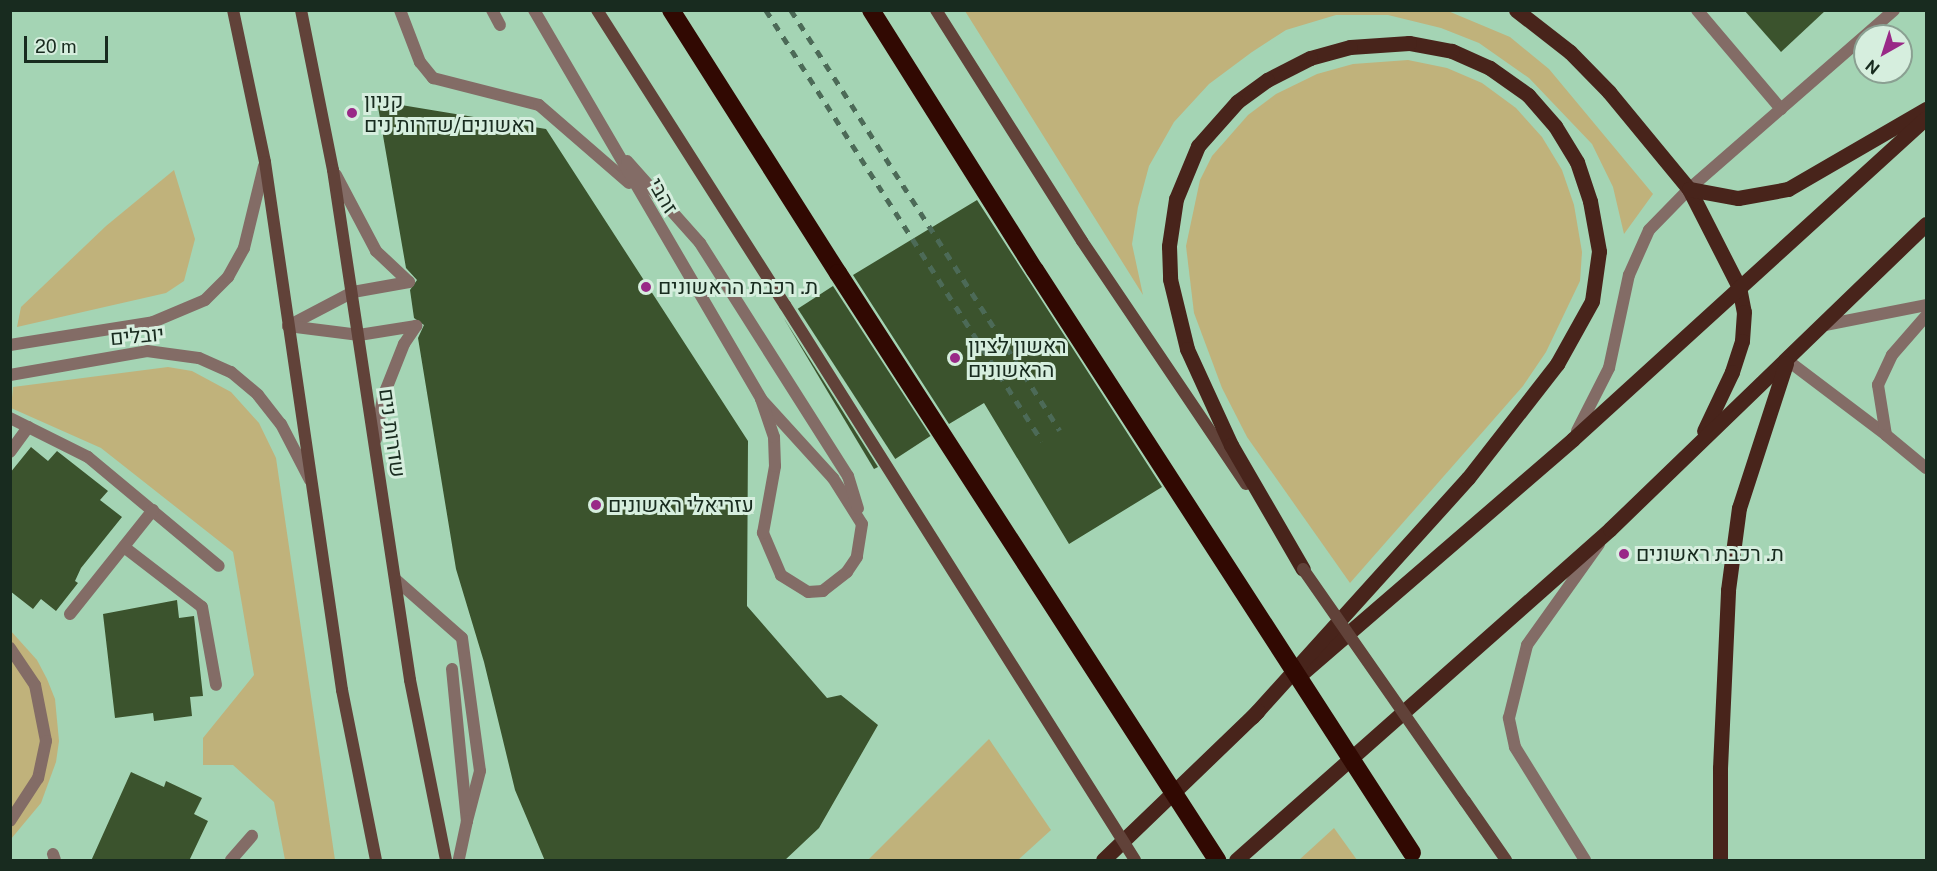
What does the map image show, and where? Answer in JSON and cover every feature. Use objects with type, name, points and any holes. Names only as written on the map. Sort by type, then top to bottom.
[{"type":"highway","points":[[671,10],[1216,861]]},
{"type":"highway","points":[[871,10],[1035,270],[1415,857]]},
{"type":"main road","points":[[233,10],[265,162],[342,690],[376,861]]},
{"type":"main road","name":"שדרות נים","points":[[301,10],[333,170],[412,690],[446,861]]},
{"type":"main road","points":[[597,10],[1135,861]]},
{"type":"main road","points":[[936,10],[1082,241],[1304,569],[1506,861]]},
{"type":"main road","points":[[1516,10],[1570,52],[1601,84],[1689,189],[1739,287],[1744,312],[1742,341],[1732,372],[1696,445]]},
{"type":"main road","points":[[1252,717],[1468,478],[1557,364],[1592,301],[1599,251],[1590,201],[1577,162],[1556,126],[1528,95],[1490,68],[1452,51],[1409,43],[1350,47],[1310,58],[1267,80],[1237,102],[1198,146],[1176,199],[1169,246],[1170,279],[1186,349],[1231,445],[1304,569]]},
{"type":"main road","points":[[1689,189],[1738,198],[1788,189],[1926,109]]},
{"type":"main road","points":[[1103,861],[1252,717],[1573,439],[1926,118]]},
{"type":"main road","points":[[1236,861],[1610,529],[1926,224]]},
{"type":"main road","points":[[1720,861],[1720,768],[1728,590],[1739,508],[1787,360]]},
{"type":"street","points":[[400,10],[420,62],[433,78],[539,105],[638,191]]},
{"type":"street","points":[[492,10],[500,25]]},
{"type":"street","name":"זהבי","points":[[534,10],[761,399]]},
{"type":"street","points":[[1697,10],[1781,109]]},
{"type":"street","points":[[1573,439],[1609,368],[1637,252],[1649,230],[1689,189],[1894,10]]},
{"type":"street","points":[[610,142],[700,243],[848,476],[862,525],[857,557],[847,572],[824,591],[808,592],[781,575],[763,533],[775,466],[774,437],[761,399]]},
{"type":"street","name":"יובלים","points":[[10,345],[153,322],[205,300],[228,277],[244,248],[265,162]]},
{"type":"street","points":[[288,326],[352,292],[409,282],[376,251],[333,170]]},
{"type":"street","points":[[1819,327],[1926,305]]},
{"type":"street","points":[[1886,435],[1878,385],[1892,355],[1926,316]]},
{"type":"street","points":[[288,326],[359,335],[416,326],[404,344],[383,397],[375,451]]},
{"type":"street","name":"יובלים","points":[[10,375],[147,351],[199,358],[231,372],[266,403],[291,441],[312,485]]},
{"type":"street","points":[[1787,360],[1926,468]]},
{"type":"street","points":[[761,399],[833,478],[862,525]]},
{"type":"street","points":[[10,418],[88,457],[219,566]]},
{"type":"street","points":[[10,452],[28,427]]},
{"type":"street","points":[[70,614],[153,510]]},
{"type":"street","points":[[1585,861],[1515,747],[1509,718],[1527,645],[1610,529]]},
{"type":"street","points":[[123,547],[202,607],[216,686]]},
{"type":"street","points":[[395,579],[462,638],[480,771],[459,861]]},
{"type":"street","points":[[10,648],[35,685],[46,741],[38,778],[10,821]]},
{"type":"street","points":[[452,669],[467,821]]},
{"type":"street","points":[[231,861],[252,836]]},
{"type":"shaded area","points":[[965,11],[1448,11],[1510,37],[1549,69],[1653,194],[1624,234],[1613,187],[1592,144],[1529,78],[1479,43],[1441,28],[1388,15],[1336,15],[1286,30],[1252,52],[1209,84],[1174,122],[1149,166],[1138,207],[1132,244],[1143,295]]},
{"type":"shaded area","points":[[1408,60],[1447,68],[1482,83],[1516,108],[1542,137],[1562,170],[1574,205],[1582,252],[1580,281],[1546,352],[1523,386],[1350,583],[1247,437],[1222,388],[1194,313],[1186,246],[1200,180],[1212,156],[1248,115],[1276,94],[1317,74],[1353,64]]},
{"type":"shaded area","points":[[174,170],[195,239],[184,281],[166,293],[17,327],[21,307],[106,226]]},
{"type":"shaded area","points":[[168,367],[192,371],[231,392],[259,423],[276,458],[335,860],[285,860],[274,802],[233,765],[203,765],[203,738],[254,675],[233,552],[101,448],[11,408],[13,387]]},
{"type":"shaded area","points":[[10,630],[37,660],[47,679],[55,699],[59,741],[56,762],[41,803],[11,839]]},
{"type":"shaded area","points":[[989,739],[1051,830],[1018,860],[868,860]]},
{"type":"shaded area","points":[[1334,828],[1357,860],[1299,860]]},
{"type":"building","points":[[1744,10],[1826,10],[1781,52]]},
{"type":"building","name":"עזריאלי ראשונים","points":[[377,101],[546,129],[748,441],[747,606],[827,698],[841,695],[878,725],[819,828],[784,861],[545,861],[515,790],[484,662],[456,569],[418,338],[424,325],[414,318],[410,290],[417,280],[406,268]]},
{"type":"building","points":[[977,200],[1162,487],[1069,544],[984,403],[949,424],[853,275]]},
{"type":"building","points":[[833,286],[930,436],[895,459],[798,309]]},
{"type":"building","points":[[783,317],[878,467],[874,469]]},
{"type":"building","points":[[31,447],[48,461],[57,451],[108,491],[100,500],[122,517],[81,568],[75,581],[78,583],[56,611],[41,599],[33,609],[10,591],[10,473]]},
{"type":"building","points":[[177,600],[179,618],[194,616],[203,696],[190,697],[192,716],[154,721],[153,713],[115,718],[103,614]]},
{"type":"building","points":[[131,772],[164,787],[166,781],[202,798],[194,814],[208,821],[189,861],[91,861]]},
{"type":"railway","points":[[766,10],[1042,441]]},
{"type":"railway","points":[[791,10],[1060,430]]},
{"type":"place","name":"קניון ראשונים/שדרות נים","points":[[352,113]]},
{"type":"place","name":"ת. רכבת הראשונים","points":[[646,287]]},
{"type":"place","name":"ראשון לציון הראשונים","points":[[955,358]]},
{"type":"place","name":"עזריאלי ראשונים","points":[[596,505]]},
{"type":"place","name":"ת. רכבת ראשונים","points":[[1624,554]]}]
